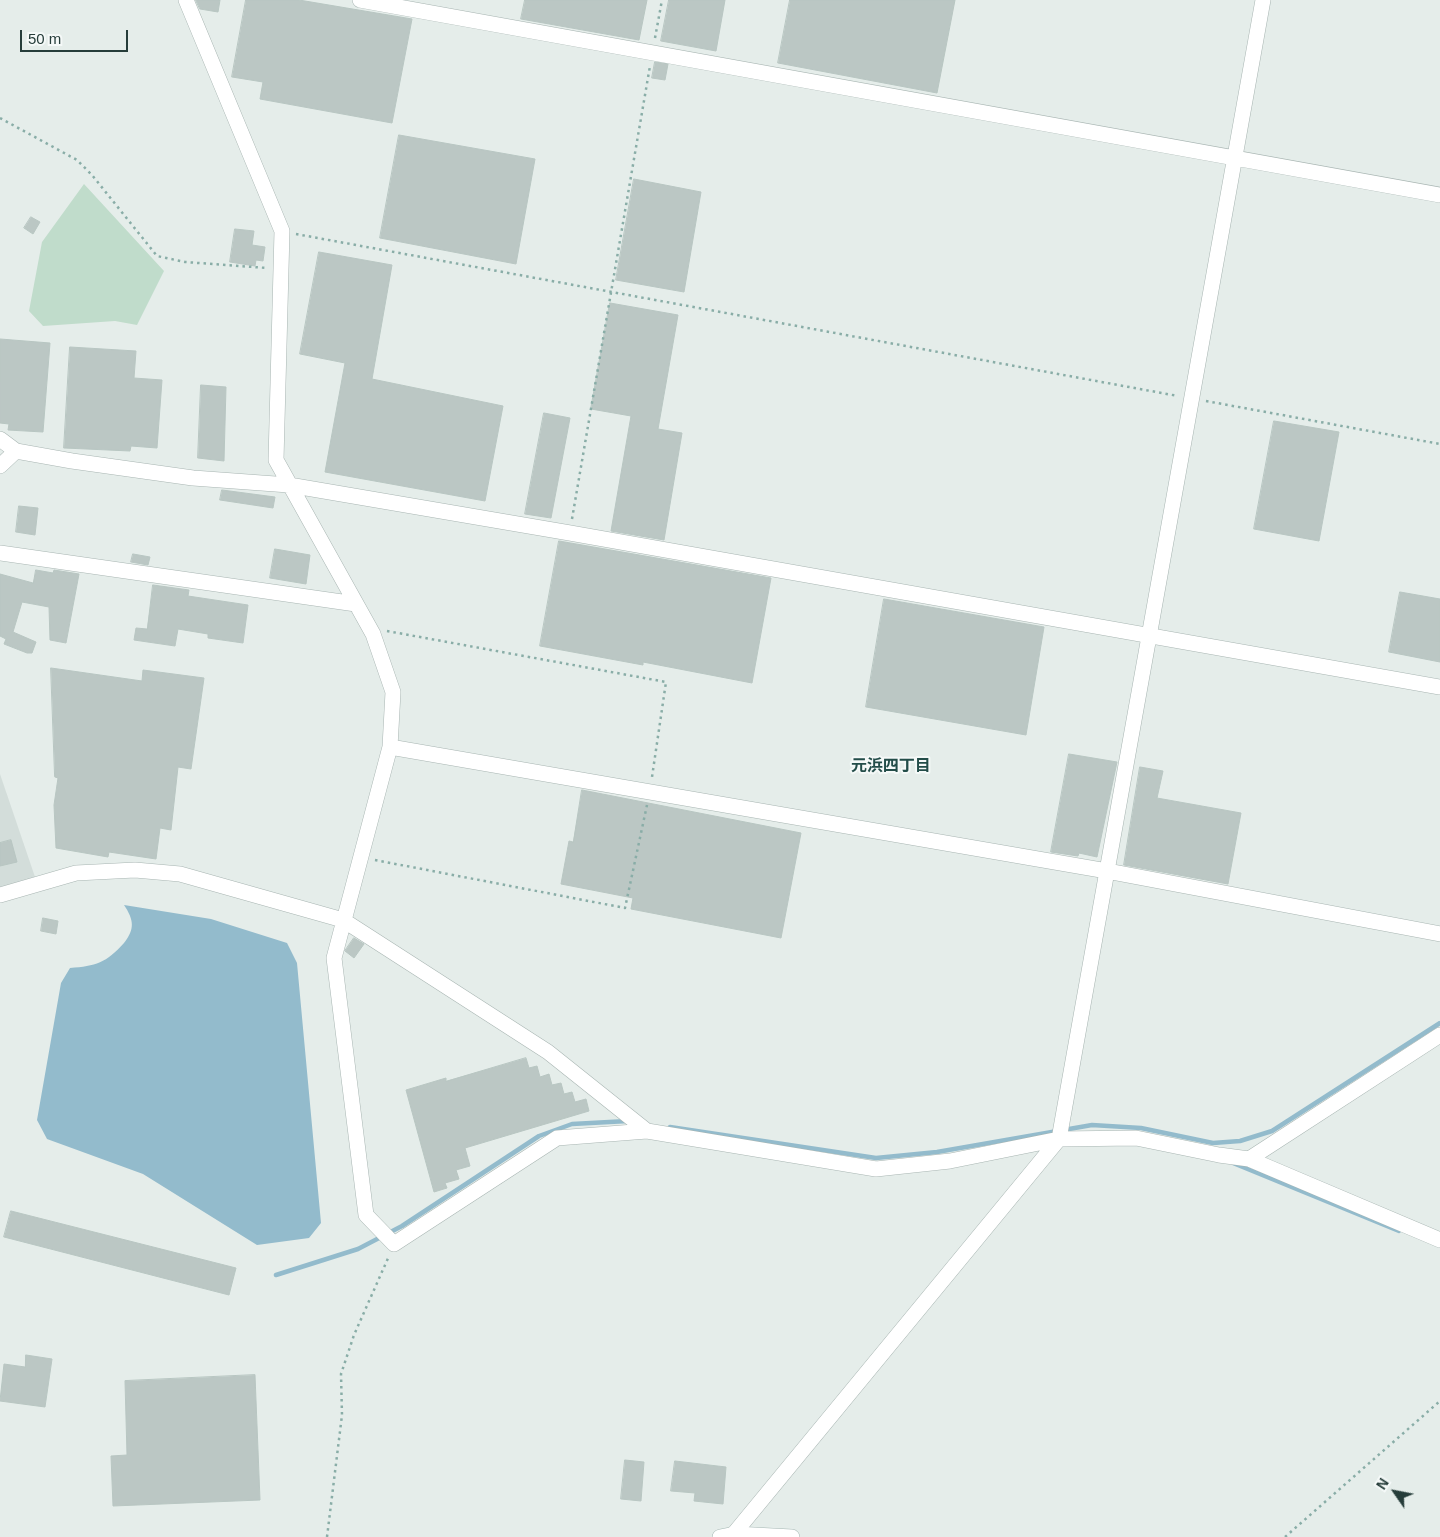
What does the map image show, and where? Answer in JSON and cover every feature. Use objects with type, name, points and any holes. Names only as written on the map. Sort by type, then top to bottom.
[{"type":"street","points":[[186,0],[282,231],[276,460],[373,634],[393,692],[390,747],[334,958],[366,1215],[394,1244],[557,1138],[647,1131],[876,1169],[950,1161],[1060,1133],[1136,1138],[1219,1155],[1249,1159],[1440,1240]]},
{"type":"street","points":[[360,0],[653,50],[1234,159],[1440,195]]},
{"type":"street","points":[[726,1537],[1060,1133],[1263,0]]},
{"type":"street","points":[[0,439],[16,451],[193,478],[289,485],[570,532],[1440,687]]},
{"type":"street","points":[[0,466],[16,451]]},
{"type":"street","points":[[0,553],[356,604]]},
{"type":"street","points":[[390,747],[1107,871],[1440,934]]},
{"type":"street","points":[[0,895],[76,873],[135,870],[180,874],[343,920],[548,1052],[647,1131]]},
{"type":"street","points":[[1249,1159],[1440,1035]]},
{"type":"street","points":[[726,1537],[778,1535],[792,1537]]},
{"type":"path","points":[[570,532],[662,0]]},
{"type":"path","points":[[0,118],[77,160],[92,175],[157,256],[185,262],[281,269]]},
{"type":"path","points":[[282,231],[1440,444]]},
{"type":"path","points":[[326,1537],[342,1415],[341,1374],[354,1335],[394,1244]]},
{"type":"path","points":[[1285,1537],[1440,1401]]},
{"type":"shaded area","points":[[0,774],[35,877],[0,889]]},
{"type":"green space","points":[[84,184],[164,271],[137,325],[115,321],[43,326],[29,311],[42,242]]},
{"type":"water","points":[[124,905],[211,919],[287,943],[297,963],[321,1223],[309,1238],[257,1245],[143,1174],[47,1139],[37,1120],[61,983],[70,968],[100,962],[112,955],[124,943],[130,933],[132,924],[130,915]]},
{"type":"building","points":[[196,0],[220,0],[218,12],[200,9]]},
{"type":"building","points":[[246,0],[299,0],[412,19],[392,123],[260,99],[263,82],[232,77]]},
{"type":"building","points":[[525,0],[647,0],[639,40],[521,19]]},
{"type":"building","points":[[669,0],[725,0],[716,51],[661,41]]},
{"type":"building","points":[[790,0],[955,0],[937,93],[778,63]]},
{"type":"building","points":[[655,62],[668,64],[665,80],[652,78]]},
{"type":"building","points":[[399,135],[535,159],[516,264],[380,238]]},
{"type":"building","points":[[634,179],[701,192],[684,292],[616,280]]},
{"type":"building","points":[[31,217],[40,222],[33,234],[24,228]]},
{"type":"building","points":[[235,229],[254,231],[252,245],[265,247],[263,261],[256,260],[255,266],[230,262]]},
{"type":"building","points":[[319,252],[392,265],[372,379],[503,406],[485,501],[325,472],[345,363],[300,354]]},
{"type":"building","points":[[610,303],[678,315],[658,429],[682,433],[664,540],[611,531],[631,416],[591,409]]},
{"type":"building","points":[[0,339],[50,343],[43,432],[8,430],[9,424],[0,423]]},
{"type":"building","points":[[70,347],[136,351],[134,378],[162,380],[157,448],[131,446],[130,451],[64,448]]},
{"type":"building","points":[[201,385],[226,387],[224,461],[198,458]]},
{"type":"building","points":[[544,413],[570,418],[551,518],[525,514]]},
{"type":"building","points":[[1274,421],[1339,432],[1319,541],[1254,529]]},
{"type":"building","points":[[222,490],[275,497],[273,508],[220,500]]},
{"type":"building","points":[[19,506],[38,508],[35,535],[16,532]]},
{"type":"building","points":[[559,541],[771,578],[752,683],[643,662],[643,665],[540,646]]},
{"type":"building","points":[[275,549],[310,555],[306,584],[270,578]]},
{"type":"building","points":[[133,554],[150,557],[148,565],[131,562]]},
{"type":"building","points":[[36,570],[53,573],[54,570],[79,574],[66,643],[50,640],[49,607],[22,602],[13,632],[36,642],[32,653],[27,653],[4,644],[6,639],[0,636],[0,574],[33,583]]},
{"type":"building","points":[[153,585],[189,590],[188,596],[248,605],[243,643],[208,638],[208,634],[178,629],[175,646],[134,640],[136,628],[147,629]]},
{"type":"building","points":[[1400,592],[1440,599],[1440,662],[1389,652]]},
{"type":"building","points":[[884,599],[1044,627],[1026,735],[866,707]]},
{"type":"building","points":[[51,668],[142,681],[143,670],[204,678],[191,769],[178,767],[171,830],[160,828],[156,859],[109,852],[108,857],[56,848],[54,805],[58,778],[55,777]]},
{"type":"building","points":[[1069,754],[1117,762],[1097,857],[1079,853],[1078,856],[1051,852]]},
{"type":"building","points":[[1140,767],[1163,771],[1157,798],[1241,813],[1228,884],[1124,865]]},
{"type":"building","points":[[582,790],[801,833],[781,938],[631,909],[633,898],[561,884],[569,841],[573,842]]},
{"type":"building","points":[[11,840],[17,862],[0,866],[0,843]]},
{"type":"building","points":[[43,918],[58,921],[56,934],[41,931]]},
{"type":"building","points":[[354,938],[364,944],[354,958],[345,951]]},
{"type":"building","points":[[526,1058],[529,1068],[537,1066],[540,1077],[549,1074],[552,1085],[561,1083],[564,1094],[572,1092],[575,1102],[586,1099],[589,1111],[465,1148],[470,1166],[456,1170],[459,1179],[445,1183],[447,1188],[434,1192],[406,1090],[446,1078],[446,1081]]},
{"type":"building","points":[[11,1211],[236,1268],[229,1295],[4,1237]]},
{"type":"building","points":[[26,1355],[52,1359],[45,1407],[0,1401],[4,1364],[25,1367]]},
{"type":"building","points":[[255,1375],[260,1500],[113,1506],[111,1456],[127,1455],[125,1381]]},
{"type":"building","points":[[625,1460],[644,1462],[641,1501],[621,1499]]},
{"type":"building","points":[[675,1461],[726,1467],[723,1504],[694,1501],[695,1493],[671,1491]]},
{"type":"waterway","points":[[670,1127],[876,1158],[937,1152],[1092,1125],[1141,1128],[1213,1143],[1240,1141],[1272,1131],[1440,1023]]},
{"type":"waterway","points":[[276,1275],[358,1249],[402,1226],[539,1136],[572,1124],[628,1121]]},
{"type":"waterway","points":[[1233,1163],[1399,1231]]},
{"type":"district","name":"元浜四丁目","points":[[891,767]]}]
